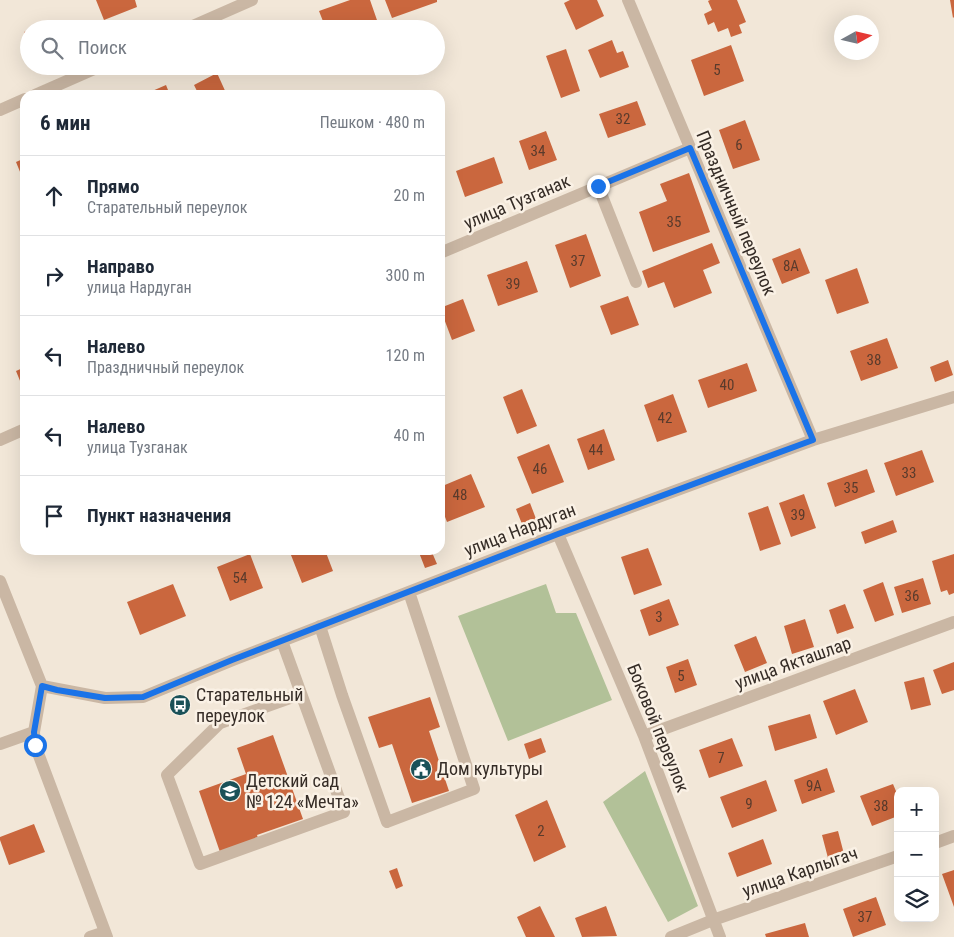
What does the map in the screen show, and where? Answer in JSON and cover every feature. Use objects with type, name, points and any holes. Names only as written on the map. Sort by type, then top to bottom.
[{"type":"street","points":[[206,20],[252,0]]},
{"type":"street","name":"Праздничный переулок","points":[[628,0],[813,440]]},
{"type":"street","points":[[46,90],[81,75]]},
{"type":"street","points":[[0,110],[20,101]]},
{"type":"street","name":"улица Тузганак","points":[[445,251],[690,148]]},
{"type":"street","points":[[598,186],[636,282]]},
{"type":"street","name":"улица Нардуган","points":[[42,686],[105,698],[143,697],[558,534],[813,440],[954,397]]},
{"type":"street","points":[[0,440],[20,431]]},
{"type":"street","name":"Боковой переулок","points":[[558,534],[644,736],[720,937]]},
{"type":"street","points":[[0,582],[42,686],[34,732],[35,745],[106,934],[90,937]]},
{"type":"street","points":[[320,626],[342,695],[387,822],[474,789],[409,592]]},
{"type":"street","name":"улица Якташлар","points":[[644,736],[954,622]]},
{"type":"street","points":[[282,641],[344,812],[200,864],[167,775],[220,723],[301,694]]},
{"type":"street","points":[[0,744],[34,732]]},
{"type":"street","points":[[939,842],[954,836]]},
{"type":"street","name":"улица Карлыгач","points":[[671,937],[713,920],[894,857]]},
{"type":"green space","points":[[546,584],[556,613],[576,613],[612,700],[508,741],[458,616]]},
{"type":"green space","points":[[645,771],[698,906],[668,922],[603,802]]},
{"type":"building","points":[[96,0],[135,0],[137,7],[104,20]]},
{"type":"building","points":[[350,0],[370,0],[377,20],[322,20],[319,11]]},
{"type":"building","points":[[385,0],[437,0],[437,2],[392,18]]},
{"type":"building","points":[[570,0],[597,0],[604,16],[576,30],[564,3]]},
{"type":"building","points":[[737,0],[746,22],[739,25],[742,33],[731,37],[728,28],[718,32],[714,22],[708,25],[704,14],[712,10],[708,1]]},
{"type":"building","points":[[950,0],[954,0],[953,18]]},
{"type":"building","points":[[612,40],[617,53],[623,51],[629,67],[600,78],[588,50]]},
{"type":"building","points":[[731,45],[744,81],[704,96],[691,60]]},
{"type":"building","points":[[566,49],[580,91],[561,98],[546,56]]},
{"type":"building","points":[[213,75],[218,75],[225,90],[196,90],[194,85]]},
{"type":"building","points":[[166,85],[168,90],[154,90]]},
{"type":"building","points":[[637,101],[646,125],[608,138],[599,114]]},
{"type":"building","points":[[745,120],[760,160],[733,169],[719,130]]},
{"type":"building","points":[[546,131],[557,160],[529,170],[519,141]]},
{"type":"building","points":[[494,157],[503,183],[465,197],[456,171]]},
{"type":"building","points":[[20,160],[20,172],[16,162]]},
{"type":"building","points":[[689,173],[710,232],[653,252],[639,212],[667,201],[660,184]]},
{"type":"building","points":[[586,234],[601,276],[570,288],[555,245]]},
{"type":"building","points":[[712,243],[720,263],[703,270],[712,293],[674,308],[664,282],[648,288],[642,271]]},
{"type":"building","points":[[800,248],[810,273],[782,284],[772,259]]},
{"type":"building","points":[[527,261],[538,292],[498,306],[487,275]]},
{"type":"building","points":[[857,268],[869,303],[837,314],[825,280]]},
{"type":"building","points":[[628,296],[639,325],[611,335],[600,306]]},
{"type":"building","points":[[463,299],[475,331],[452,340],[445,321],[445,306]]},
{"type":"building","points":[[887,338],[898,368],[861,381],[850,351]]},
{"type":"building","points":[[948,360],[953,375],[935,382],[930,367]]},
{"type":"building","points":[[747,363],[757,391],[708,408],[698,380]]},
{"type":"building","points":[[20,369],[20,381],[16,371]]},
{"type":"building","points":[[522,389],[537,426],[517,434],[503,397]]},
{"type":"building","points":[[673,394],[687,432],[657,442],[644,405]]},
{"type":"building","points":[[604,429],[615,460],[588,470],[577,439]]},
{"type":"building","points":[[549,444],[564,482],[532,494],[517,457]]},
{"type":"building","points":[[922,450],[934,482],[896,496],[884,463]]},
{"type":"building","points":[[867,469],[875,492],[835,507],[827,483]]},
{"type":"building","points":[[471,474],[485,507],[447,522],[445,517],[445,485]]},
{"type":"building","points":[[804,494],[816,528],[791,537],[779,503]]},
{"type":"building","points":[[530,503],[538,524],[524,529],[516,509]]},
{"type":"building","points":[[768,506],[781,544],[760,551],[748,513]]},
{"type":"building","points":[[893,520],[897,532],[865,544],[861,532]]},
{"type":"building","points":[[648,548],[662,585],[634,595],[621,557]]},
{"type":"building","points":[[954,554],[954,593],[949,595],[947,590],[941,592],[932,561]]},
{"type":"building","points":[[250,555],[263,588],[230,601],[217,567]]},
{"type":"building","points":[[291,555],[327,555],[333,571],[302,583]]},
{"type":"building","points":[[420,555],[433,555],[437,564],[425,568]]},
{"type":"building","points":[[923,578],[931,604],[902,613],[894,587]]},
{"type":"building","points":[[883,582],[894,615],[875,622],[863,590]]},
{"type":"building","points":[[173,584],[186,616],[140,635],[127,602]]},
{"type":"building","points":[[669,599],[679,625],[649,636],[640,610]]},
{"type":"building","points":[[845,604],[854,628],[837,634],[829,610]]},
{"type":"building","points":[[805,619],[814,647],[792,654],[784,626]]},
{"type":"building","points":[[756,636],[767,663],[745,672],[734,645]]},
{"type":"building","points":[[688,659],[697,685],[675,693],[666,667]]},
{"type":"building","points":[[954,662],[954,690],[942,694],[933,670]]},
{"type":"building","points":[[924,677],[931,705],[911,710],[904,682]]},
{"type":"building","points":[[855,689],[868,722],[836,735],[823,701]]},
{"type":"building","name":"Дом культуры","points":[[430,697],[440,727],[429,731],[449,791],[412,803],[392,744],[379,748],[368,717]]},
{"type":"building","points":[[810,714],[817,738],[775,751],[768,726]]},
{"type":"building","points":[[273,735],[303,819],[257,835],[259,841],[221,855],[199,791],[246,774],[237,748]]},
{"type":"building","points":[[541,738],[546,752],[529,759],[524,744]]},
{"type":"building","points":[[732,738],[743,766],[709,778],[699,750]]},
{"type":"building","points":[[827,768],[835,792],[802,804],[794,780]]},
{"type":"building","points":[[766,780],[777,811],[732,828],[720,797]]},
{"type":"building","points":[[893,784],[894,818],[872,826],[860,796]]},
{"type":"building","points":[[547,800],[566,847],[534,862],[515,815]]},
{"type":"building","points":[[34,824],[45,852],[9,865],[0,837]]},
{"type":"building","points":[[838,831],[844,854],[828,858],[822,835]]},
{"type":"building","points":[[763,839],[772,864],[737,877],[728,853]]},
{"type":"building","points":[[397,868],[403,886],[396,889],[389,871]]},
{"type":"building","points":[[954,870],[954,907],[942,874]]},
{"type":"building","points":[[876,897],[886,925],[853,937],[843,909]]},
{"type":"building","points":[[540,906],[555,937],[526,937],[517,917]]},
{"type":"building","points":[[606,906],[617,936],[582,937],[575,918]]},
{"type":"building","points":[[805,923],[809,937],[766,937],[765,934]]},
{"type":"place","name":"Старательный переулок","points":[[180,705]]},
{"type":"place","name":"Дом культуры","points":[[421,769]]},
{"type":"place","name":"Детский сад № 124 «Мечта»","points":[[230,791]]},
{"type":"route","points":[[35,745],[34,732],[42,686],[105,698],[143,697],[232,660],[558,534],[813,440],[690,148],[598,186]]}]
